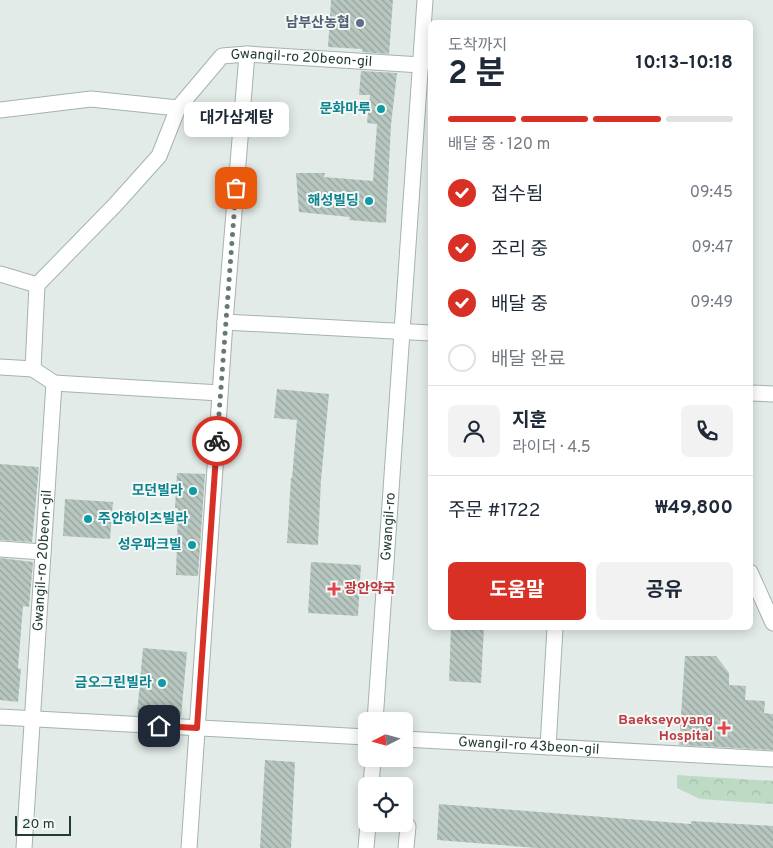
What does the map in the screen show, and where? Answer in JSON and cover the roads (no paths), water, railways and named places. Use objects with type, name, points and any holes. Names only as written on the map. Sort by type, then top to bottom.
[{"type":"street","name":"Gwangil-ro","points":[[376,712],[426,0]]},
{"type":"street","name":"Gwangil-ro 20beon-gil","points":[[37,285],[115,205],[159,156],[178,108],[222,56],[246,54],[421,65]]},
{"type":"street","points":[[189,848],[225,322],[246,54]]},
{"type":"street","points":[[0,110],[91,99],[178,108]]},
{"type":"street","points":[[0,274],[37,285],[33,368]]},
{"type":"street","points":[[225,322],[428,333]]},
{"type":"street","points":[[0,367],[33,368],[54,383],[220,393]]},
{"type":"street","name":"Gwangil-ro 20beon-gil","points":[[24,848],[54,383]]},
{"type":"street","points":[[753,394],[773,394]]},
{"type":"street","points":[[0,549],[43,552]]},
{"type":"street","points":[[753,579],[773,622]]},
{"type":"street","points":[[548,747],[555,630]]},
{"type":"street","points":[[0,717],[358,737]]},
{"type":"street","name":"Gwangil-ro 43beon-gil","points":[[413,740],[773,759]]},
{"type":"street","points":[[366,848],[367,832]]},
{"type":"street","points":[[406,848],[407,832]]},
{"type":"place","name":"남부산농협","points":[[360,23]]},
{"type":"place","name":"문화마루","points":[[381,109]]},
{"type":"place","name":"대가삼계탕","points":[[236,188]]},
{"type":"place","name":"해성빌딩","points":[[369,201]]},
{"type":"place","name":"모던빌라","points":[[193,491]]},
{"type":"place","name":"주안하이츠빌라","points":[[88,519]]},
{"type":"place","name":"성우파크빌","points":[[192,545]]},
{"type":"place","name":"광안약국","points":[[334,589]]},
{"type":"place","name":"금오그린빌라","points":[[162,683]]},
{"type":"place","name":"Baekseyoyang Hospital","points":[[724,728]]}]
